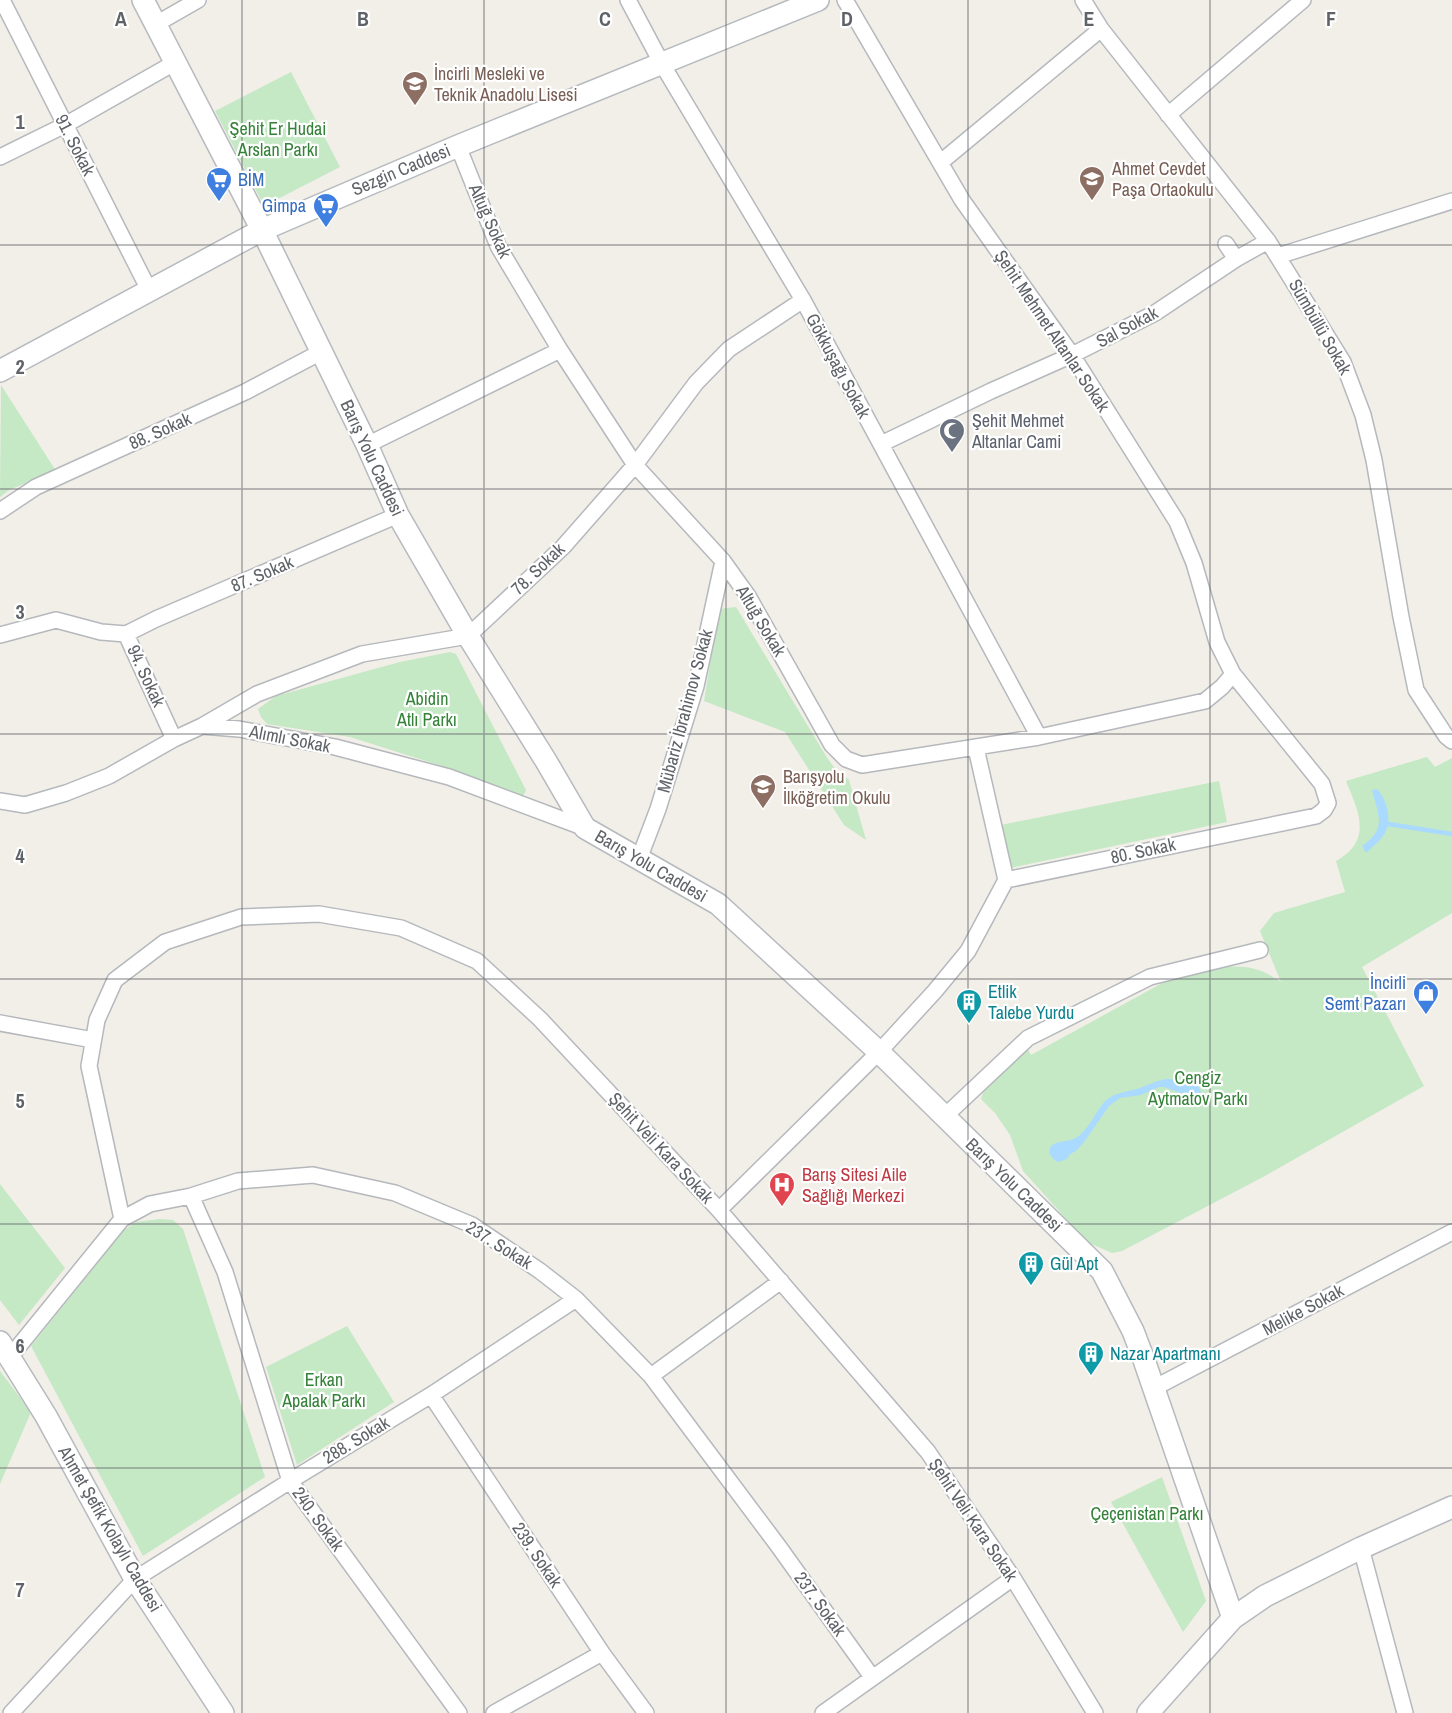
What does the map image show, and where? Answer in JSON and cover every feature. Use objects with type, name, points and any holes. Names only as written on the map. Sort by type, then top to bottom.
[{"type":"street","name":"91. Sokak","points":[[2,0],[149,290]]},
{"type":"street","name":"Barış Yolu Caddesi","points":[[143,0],[262,230],[367,445],[398,515],[468,636],[585,828],[718,904],[879,1052],[1102,1271],[1133,1331],[1233,1618]]},
{"type":"street","points":[[156,24],[198,0]]},
{"type":"street","name":"Gökkuşağı Sokak","points":[[628,0],[662,64],[802,300],[1039,737]]},
{"type":"street","name":"Sezgin Caddesi","points":[[0,371],[262,230],[458,146],[818,0]]},
{"type":"street","name":"Şehit Mehmet Altanlar Sokak","points":[[845,0],[962,200],[1072,356],[1177,522],[1194,563],[1217,642],[1233,674]]},
{"type":"street","name":"Sümbüllü Sokak","points":[[1083,0],[1101,28],[1268,241],[1343,362],[1363,415],[1374,460],[1416,690],[1446,736],[1452,741]]},
{"type":"street","points":[[1168,115],[1303,0]]},
{"type":"street","points":[[941,162],[1101,28]]},
{"type":"street","points":[[0,157],[65,125],[176,62]]},
{"type":"street","name":"Altuğ Sokak","points":[[458,146],[498,246],[560,350],[635,465],[723,561],[748,596],[832,745],[846,759],[862,765],[976,748],[1039,737],[1204,701],[1218,691],[1233,674]]},
{"type":"street","points":[[1278,256],[1452,201]]},
{"type":"street","name":"Sal Sokak","points":[[880,444],[1072,356],[1155,313],[1236,259],[1268,241]]},
{"type":"street","points":[[1226,244],[1236,259]]},
{"type":"street","name":"78. Sokak","points":[[468,636],[563,547],[635,465],[696,384],[729,349],[802,300]]},
{"type":"street","points":[[367,445],[560,350]]},
{"type":"street","name":"88. Sokak","points":[[0,511],[36,487],[235,396],[321,352]]},
{"type":"street","name":"87. Sokak","points":[[126,634],[398,515]]},
{"type":"street","name":"Mübariz İbrahimov Sokak","points":[[639,859],[658,809],[696,686],[723,561]]},
{"type":"street","name":"94. Sokak","points":[[0,634],[56,620],[101,632],[126,634],[174,739]]},
{"type":"street","points":[[202,726],[257,694],[362,654],[468,636]]},
{"type":"street","name":"80. Sokak","points":[[1006,880],[1316,816],[1324,810],[1328,803],[1322,784],[1233,674]]},
{"type":"street","name":"Alımlı Sokak","points":[[0,801],[25,805],[66,793],[110,776],[174,739],[202,726],[239,729],[335,747],[449,777],[585,828]]},
{"type":"street","points":[[719,1210],[879,1052],[968,951],[1006,880],[976,748]]},
{"type":"street","name":"Şehit Veli Kara Sokak","points":[[122,1219],[89,1066],[93,1040],[97,1020],[115,980],[165,942],[241,917],[319,914],[401,928],[477,961],[540,1019],[719,1210],[928,1452],[1013,1578],[1095,1713]]},
{"type":"street","points":[[944,1116],[1028,1038],[1150,976],[1260,950]]},
{"type":"street","points":[[0,1023],[93,1040]]},
{"type":"street","name":"237. Sokak","points":[[5,1349],[122,1219],[150,1204],[191,1196],[238,1181],[313,1175],[395,1193],[472,1225],[540,1271],[576,1299],[651,1376],[786,1556],[872,1677]]},
{"type":"street","name":"240. Sokak","points":[[191,1196],[225,1272],[290,1481],[459,1713]]},
{"type":"street","name":"Melike Sokak","points":[[1154,1388],[1452,1232]]},
{"type":"street","points":[[651,1376],[781,1281]]},
{"type":"street","name":"288. Sokak","points":[[11,1713],[135,1579],[431,1395],[576,1299]]},
{"type":"street","name":"Ahmet Şefik Kolaylı Caddesi","points":[[5,1349],[46,1416],[135,1579],[223,1713]]},
{"type":"street","name":"239. Sokak","points":[[431,1395],[602,1653],[646,1713]]},
{"type":"street","points":[[1148,1713],[1233,1618],[1265,1596],[1361,1548],[1452,1508]]},
{"type":"street","points":[[1361,1548],[1405,1713]]},
{"type":"street","points":[[823,1713],[1013,1578]]},
{"type":"street","points":[[494,1713],[602,1653]]},
{"type":"green space","name":"Şehit Er Hudai Arslan Parkı","points":[[291,72],[340,167],[264,206],[215,111]]},
{"type":"green space","points":[[1,385],[56,471],[9,490],[0,497]]},
{"type":"green space","points":[[736,607],[826,756],[833,766],[849,780],[866,840],[844,825],[785,732],[704,701],[719,609]]},
{"type":"green space","name":"Abidin Atlı Parkı","points":[[450,652],[456,654],[526,790],[523,797],[448,768],[350,737],[267,724],[258,709],[276,696],[400,662]]},
{"type":"green space","name":"Cengiz Aytmatov Parkı","points":[[1427,757],[1435,767],[1452,758],[1452,913],[1362,967],[1424,1086],[1263,1177],[1122,1251],[1112,1253],[1087,1242],[1023,1171],[1010,1135],[995,1113],[981,1099],[986,1085],[1026,1046],[1031,1055],[1176,977],[1221,967],[1244,967],[1268,974],[1281,982],[1260,931],[1274,913],[1345,892],[1336,861],[1348,853],[1355,844],[1360,825],[1346,781]]},
{"type":"green space","points":[[1219,781],[1227,822],[1010,868],[1001,825]]},
{"type":"green space","points":[[0,1184],[65,1268],[19,1325],[0,1300]]},
{"type":"green space","points":[[173,1220],[183,1229],[265,1477],[143,1556],[31,1346],[124,1230],[136,1222]]},
{"type":"green space","name":"Erkan Apalak Parkı","points":[[347,1326],[394,1402],[297,1465],[266,1367]]},
{"type":"green space","points":[[0,1371],[31,1412],[0,1484]]},
{"type":"green space","name":"Çeçenistan Parkı","points":[[1162,1477],[1206,1601],[1183,1632],[1111,1502]]},
{"type":"water","points":[[1377,789],[1387,809],[1388,826],[1382,837],[1366,853],[1362,846],[1378,827],[1378,814],[1372,790]]},
{"type":"water","points":[[1167,1079],[1183,1080],[1199,1087],[1201,1093],[1195,1098],[1187,1092],[1181,1093],[1159,1087],[1141,1095],[1120,1098],[1109,1106],[1084,1142],[1067,1159],[1058,1162],[1051,1156],[1049,1151],[1051,1146],[1080,1135],[1106,1100],[1120,1093]]},
{"type":"waterway","points":[[1388,824],[1452,834]]},
{"type":"place","name":"İncirli Mesleki ve Teknik Anadolu Lisesi","points":[[415,107]]},
{"type":"place","name":"Ahmet Cevdet Paşa Ortaokulu","points":[[1092,202]]},
{"type":"place","name":"BİM","points":[[219,203]]},
{"type":"place","name":"Gimpa","points":[[326,229]]},
{"type":"place","name":"Şehit Mehmet Altanlar Cami","points":[[952,454]]},
{"type":"place","name":"Barışyolu İlköğretim Okulu","points":[[763,810]]},
{"type":"place","name":"İncirli Semt Pazarı","points":[[1426,1016]]},
{"type":"place","name":"Etlik Talebe Yurdu","points":[[969,1025]]},
{"type":"place","name":"Barış Sitesi Aile Sağlığı Merkezi","points":[[782,1208]]},
{"type":"place","name":"Gül Apt","points":[[1031,1287]]},
{"type":"place","name":"Nazar Apartmanı","points":[[1091,1377]]}]
